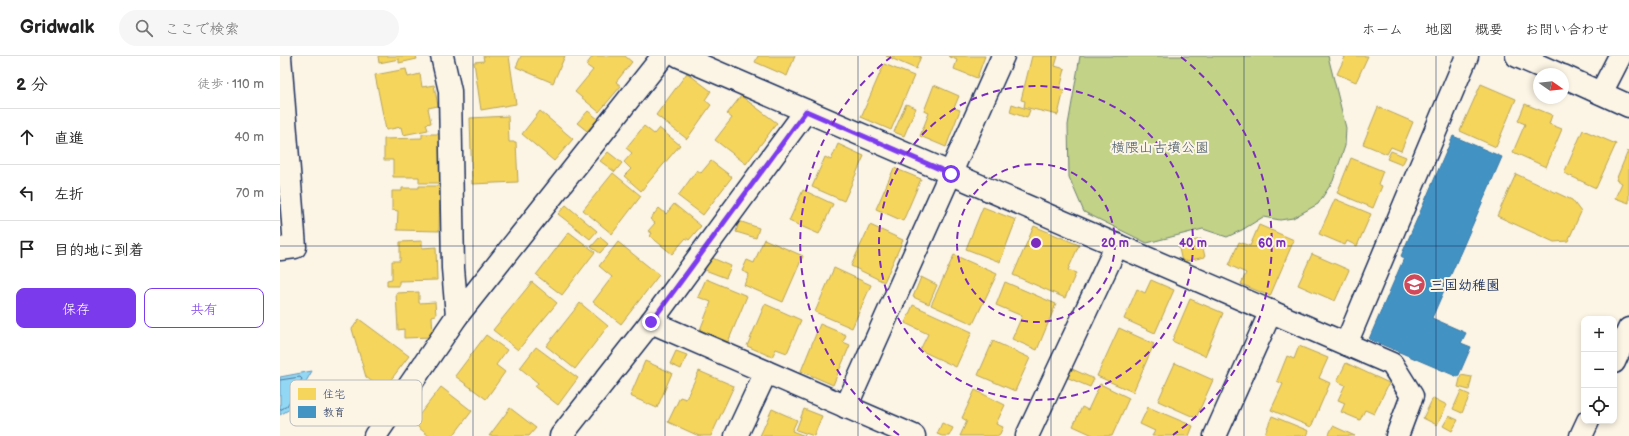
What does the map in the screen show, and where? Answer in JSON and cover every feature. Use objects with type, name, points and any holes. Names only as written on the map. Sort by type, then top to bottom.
[{"type":"street","points":[[442,56],[450,91],[453,268],[458,316]]},
{"type":"street","points":[[414,380],[458,316],[663,56]]},
{"type":"street","points":[[679,56],[1392,364],[1412,396],[1397,436]]},
{"type":"street","points":[[846,407],[1003,56]]},
{"type":"street","points":[[1346,344],[1466,56]]},
{"type":"street","points":[[1517,56],[1544,68]]},
{"type":"street","points":[[1601,93],[1620,56]]},
{"type":"street","points":[[280,57],[295,248],[280,249]]},
{"type":"street","points":[[1569,79],[1629,106]]},
{"type":"street","points":[[561,436],[651,322],[806,111]]},
{"type":"street","points":[[1027,436],[1117,245]]},
{"type":"street","points":[[1215,436],[1271,311]]},
{"type":"street","points":[[651,322],[914,436]]},
{"type":"street","points":[[1617,355],[1629,329]]},
{"type":"street","points":[[736,436],[766,372]]},
{"type":"street","points":[[1581,436],[1587,424]]},
{"type":"street","points":[[375,436],[382,426]]},
{"type":"green space","name":"横隈山古墳公園","points":[[1080,56],[1328,56],[1346,128],[1345,146],[1333,181],[1318,204],[1293,218],[1280,220],[1263,217],[1227,237],[1203,229],[1147,243],[1084,212],[1069,177],[1068,125]]},
{"type":"water","points":[[312,371],[307,380],[290,380],[290,409],[280,415],[280,377]]},
{"type":"building: 住宅","points":[[378,56],[416,56],[417,59],[399,63],[399,59],[379,63]]},
{"type":"building: 住宅","points":[[483,56],[509,56],[516,104],[481,110],[474,62],[484,61]]},
{"type":"building: 住宅","points":[[521,56],[565,56],[553,83],[516,67]]},
{"type":"building: 住宅","points":[[593,56],[625,56],[632,62],[616,82],[621,86],[599,112],[575,92],[593,70],[586,65]]},
{"type":"building: 住宅","points":[[758,56],[795,56],[787,76],[755,62]]},
{"type":"building: 住宅","points":[[886,56],[921,56],[916,69]]},
{"type":"building: 住宅","points":[[948,56],[985,56],[977,78],[954,69],[957,60]]},
{"type":"building: 住宅","points":[[1032,56],[1058,56],[1055,66],[1065,69],[1060,89],[1064,90],[1058,115],[1024,107],[1025,101],[1021,100]]},
{"type":"building: 住宅","points":[[1342,56],[1368,56],[1356,82],[1337,74],[1345,57]]},
{"type":"building: 住宅","points":[[884,64],[914,76],[891,130],[861,117]]},
{"type":"building: 住宅","points":[[406,69],[408,77],[420,74],[422,87],[434,85],[438,106],[428,108],[431,123],[426,124],[428,130],[403,135],[401,127],[386,130],[375,75]]},
{"type":"building: 住宅","points":[[687,73],[711,91],[705,100],[711,105],[687,139],[656,115]]},
{"type":"building: 住宅","points":[[1481,84],[1516,99],[1496,147],[1460,131]]},
{"type":"building: 住宅","points":[[934,85],[959,96],[954,108],[960,110],[946,147],[920,136],[929,113],[924,111]]},
{"type":"building: 住宅","points":[[741,96],[777,123],[746,164],[715,140],[732,118],[727,114]]},
{"type":"building: 住宅","points":[[906,104],[916,108],[904,136],[894,132]]},
{"type":"building: 住宅","points":[[1012,104],[1030,110],[1027,118],[1010,112]]},
{"type":"building: 住宅","points":[[1525,104],[1552,115],[1549,124],[1562,129],[1546,167],[1513,152],[1525,124],[1518,121]]},
{"type":"building: 住宅","points":[[1378,107],[1413,122],[1401,151],[1391,147],[1387,154],[1363,144]]},
{"type":"building: 住宅","points":[[540,111],[573,139],[554,161],[522,134]]},
{"type":"building: 住宅","points":[[588,111],[598,119],[587,131],[577,123]]},
{"type":"building: 住宅","points":[[508,116],[509,142],[516,142],[518,182],[472,184],[470,118]]},
{"type":"building: 住宅","points":[[644,126],[654,134],[659,128],[680,145],[641,191],[624,176],[631,169],[624,162],[632,153],[626,148]]},
{"type":"building: 住宅","points":[[1583,130],[1616,144],[1596,188],[1564,173]]},
{"type":"building: 住宅","points":[[422,134],[440,134],[440,183],[419,183],[419,177],[393,177],[393,160],[384,160],[384,139],[422,138]]},
{"type":"building: 住宅","points":[[838,144],[864,156],[844,201],[812,187],[825,157],[831,160]]},
{"type":"building: 住宅","points":[[1391,151],[1406,157],[1402,165],[1387,159]]},
{"type":"building: 住宅","points":[[1628,151],[1629,203],[1615,198],[1622,183],[1616,180]]},
{"type":"building: 住宅","points":[[608,152],[622,163],[615,172],[600,161]]},
{"type":"building: 住宅","points":[[1351,158],[1383,171],[1378,184],[1382,186],[1373,208],[1337,193]]},
{"type":"building: 住宅","points":[[711,161],[732,177],[703,215],[678,196],[697,170],[701,173]]},
{"type":"building: 住宅","points":[[894,168],[921,179],[903,221],[876,209]]},
{"type":"building: 住宅","points":[[613,173],[641,196],[612,234],[583,210]]},
{"type":"building: 住宅","points":[[1516,174],[1572,200],[1581,212],[1568,241],[1554,242],[1497,216]]},
{"type":"building: 住宅","points":[[419,186],[440,186],[439,231],[397,230],[398,211],[392,210],[392,191],[402,191],[402,188],[419,188]]},
{"type":"building: 住宅","points":[[803,190],[833,204],[819,234],[789,221]]},
{"type":"building: 住宅","points":[[1335,199],[1371,214],[1357,246],[1347,241],[1345,245],[1319,234]]},
{"type":"building: 住宅","points":[[674,204],[701,226],[689,240],[686,238],[672,254],[650,236],[652,233],[648,231],[655,223],[650,219],[659,208],[666,214]]},
{"type":"building: 住宅","points":[[566,205],[597,231],[590,239],[558,214]]},
{"type":"building: 住宅","points":[[983,207],[1016,220],[1000,262],[966,249]]},
{"type":"building: 住宅","points":[[739,221],[759,228],[756,238],[736,232]]},
{"type":"building: 住宅","points":[[870,225],[903,240],[884,282],[851,266]]},
{"type":"building: 住宅","points":[[1259,225],[1294,240],[1270,296],[1241,284],[1246,273],[1229,265],[1239,242],[1250,246]]},
{"type":"building: 住宅","points":[[1034,226],[1079,245],[1068,270],[1076,273],[1065,298],[1013,275]]},
{"type":"building: 住宅","points":[[569,232],[595,252],[562,295],[536,275]]},
{"type":"building: 住宅","points":[[600,237],[608,244],[600,253],[591,247]]},
{"type":"building: 住宅","points":[[764,239],[803,256],[783,302],[744,285],[749,274],[742,271],[747,260],[754,263]]},
{"type":"building: 住宅","points":[[1201,239],[1205,257],[1182,262],[1178,244]]},
{"type":"building: 住宅","points":[[422,241],[422,248],[436,247],[437,280],[399,281],[399,286],[387,286],[387,280],[392,279],[392,261],[400,261],[400,242]]},
{"type":"building: 住宅","points":[[618,242],[659,275],[621,324],[593,302],[612,277],[599,266]]},
{"type":"building: 住宅","points":[[1312,254],[1349,270],[1335,301],[1298,285]]},
{"type":"building: 住宅","points":[[954,255],[997,274],[973,324],[931,305]]},
{"type":"building: 住宅","points":[[710,257],[731,266],[726,278],[705,270]]},
{"type":"building: 住宅","points":[[834,268],[871,285],[852,328],[815,312]]},
{"type":"building: 住宅","points":[[921,277],[937,285],[929,304],[913,297]]},
{"type":"building: 住宅","points":[[706,279],[747,296],[728,342],[700,330],[711,302],[698,297]]},
{"type":"building: 住宅","points":[[1151,280],[1174,290],[1155,333],[1124,319],[1137,289],[1145,293]]},
{"type":"building: 住宅","points":[[532,282],[557,303],[518,350],[493,330]]},
{"type":"building: 住宅","points":[[1005,282],[1056,304],[1037,350],[1012,339],[1022,316],[996,305]]},
{"type":"building: 住宅","points":[[419,292],[419,303],[435,302],[436,315],[432,316],[433,337],[404,338],[404,329],[398,330],[396,293]]},
{"type":"building: 住宅","points":[[1190,299],[1223,313],[1205,356],[1172,341]]},
{"type":"building: 住宅","points":[[580,303],[608,326],[575,369],[546,346]]},
{"type":"building: 住宅","points":[[765,304],[801,320],[787,353],[776,349],[772,357],[747,346]]},
{"type":"building: 住宅","points":[[913,305],[972,332],[956,367],[920,350],[928,334],[905,323]]},
{"type":"building: 住宅","points":[[359,319],[409,356],[391,380],[370,380],[366,377],[352,329]]},
{"type":"building: 住宅","points":[[820,324],[846,335],[843,342],[850,345],[833,385],[801,371]]},
{"type":"building: 住宅","points":[[1119,328],[1154,344],[1133,392],[1097,376]]},
{"type":"building: 住宅","points":[[486,335],[507,350],[496,365],[505,372],[486,399],[455,376]]},
{"type":"building: 住宅","points":[[993,341],[1030,358],[1015,391],[978,375]]},
{"type":"building: 住宅","points":[[1299,346],[1328,358],[1319,378],[1330,383],[1311,427],[1271,410],[1283,384],[1277,381],[1287,356],[1294,359]]},
{"type":"building: 住宅","points":[[536,347],[578,378],[558,405],[535,387],[538,383],[520,368]]},
{"type":"building: 住宅","points":[[676,351],[687,355],[681,369],[670,364]]},
{"type":"building: 住宅","points":[[645,361],[672,373],[657,408],[630,396]]},
{"type":"building: 住宅","points":[[1175,363],[1213,380],[1196,418],[1158,401]]},
{"type":"building: 住宅","points":[[1346,363],[1389,383],[1374,414],[1365,410],[1360,420],[1341,412],[1345,403],[1338,400],[1345,385],[1337,381]]},
{"type":"building: 住宅","points":[[1070,368],[1094,379],[1090,387],[1066,377]]},
{"type":"building: 住宅","points":[[699,371],[734,386],[711,436],[699,436],[668,422],[680,397],[686,399]]},
{"type":"building: 住宅","points":[[1461,375],[1472,377],[1469,390],[1458,387]]},
{"type":"building: 住宅","points":[[1100,384],[1129,398],[1112,436],[1095,436],[1073,426],[1082,407],[1088,410]]},
{"type":"building: 住宅","points":[[441,387],[472,411],[453,436],[429,436],[417,426],[422,426],[422,411]]},
{"type":"building: 住宅","points":[[975,390],[1005,405],[996,424],[1003,427],[999,436],[960,436],[967,421],[962,418]]},
{"type":"building: 住宅","points":[[1461,391],[1470,395],[1462,413],[1453,409]]},
{"type":"building: 住宅","points":[[1433,398],[1447,405],[1437,425],[1423,418]]},
{"type":"building: 住宅","points":[[1148,407],[1193,426],[1189,436],[1152,436],[1155,431],[1140,424]]},
{"type":"building: 住宅","points":[[510,408],[536,428],[529,436],[489,436]]},
{"type":"building: 住宅","points":[[772,409],[797,420],[792,431],[805,436],[760,436]]},
{"type":"building: 住宅","points":[[804,409],[822,416],[814,436],[796,430]]},
{"type":"building: 住宅","points":[[1272,416],[1309,431],[1307,436],[1264,436]]},
{"type":"building: 住宅","points":[[1449,416],[1458,420],[1452,431],[1443,426]]},
{"type":"building: 住宅","points":[[942,423],[953,428],[949,436],[937,434]]},
{"type":"building: 住宅","points":[[1333,426],[1355,436],[1328,436]]},
{"type":"building: 教育","points":[[1453,136],[1502,157],[1432,318],[1466,333],[1461,343],[1471,347],[1458,377],[1369,339],[1404,258],[1401,256]]},
{"type":"place","name":"三国幼稚園","points":[[1414,285]]},
{"type":"route","points":[[651,322],[806,111],[951,174]]}]
